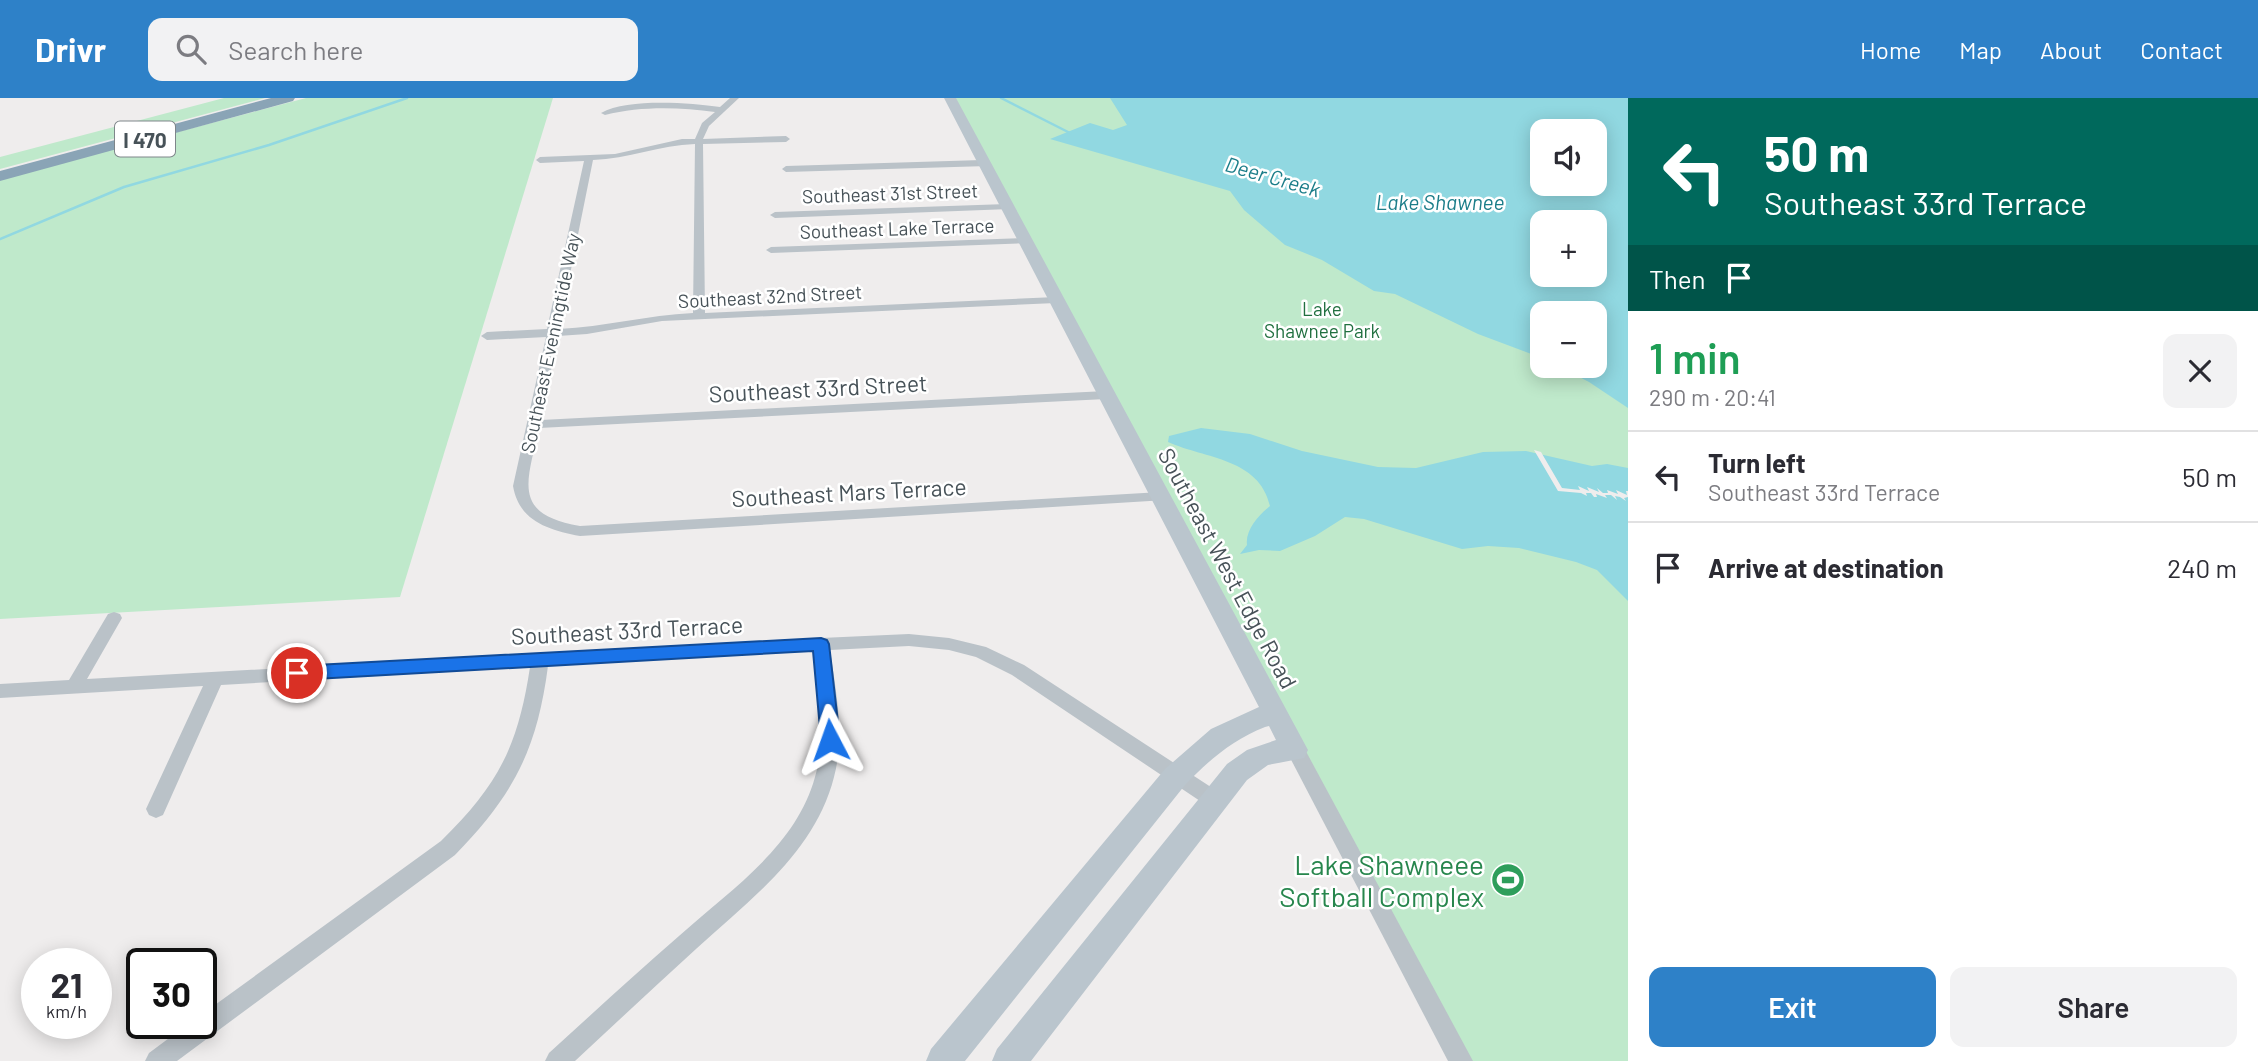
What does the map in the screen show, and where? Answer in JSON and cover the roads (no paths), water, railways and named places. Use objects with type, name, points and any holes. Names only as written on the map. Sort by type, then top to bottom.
[{"type":"highway","name":"I 470","points":[[0,171],[272,98]]},
{"type":"highway","name":"I 470","points":[[0,176],[288,98]]},
{"type":"street","points":[[699,316],[699,141],[705,125],[735,98]]},
{"type":"street","name":"Southeast West Edge Road","points":[[950,98],[1461,1061]]},
{"type":"street","points":[[605,113],[619,109],[684,107],[722,110]]},
{"type":"street","points":[[540,160],[624,156],[669,144],[699,141],[786,139]]},
{"type":"street","name":"Southeast Eveningtide Way","points":[[542,520],[528,509],[521,491],[532,424],[589,159]]},
{"type":"street","points":[[786,169],[979,162],[985,164]]},
{"type":"street","name":"Southeast 31st Street","points":[[775,215],[1007,207]]},
{"type":"street","name":"Southeast Lake Terrace","points":[[771,250],[1025,241]]},
{"type":"street","name":"Southeast 32nd Street","points":[[488,336],[587,331],[652,319],[699,316],[1056,300]]},
{"type":"street","name":"Southeast 33rd Street","points":[[532,424],[1106,395]]},
{"type":"street","name":"Southeast Mars Terrace","points":[[542,520],[580,531],[1161,497]]},
{"type":"street","points":[[75,685],[114,618]]},
{"type":"street","name":"Southeast 33rd Terrace","points":[[0,691],[909,640],[949,644],[980,652],[1018,670],[1175,777],[1213,799]]},
{"type":"street","points":[[558,1061],[775,863],[805,823],[817,801],[829,756],[830,726],[821,644]]},
{"type":"street","points":[[157,1061],[449,848],[470,827],[488,806],[514,763],[530,722],[540,659]]},
{"type":"street","points":[[156,810],[216,677]]},
{"type":"street","points":[[943,1061],[1175,777],[1204,746],[1251,720],[1276,713]]},
{"type":"street","points":[[1009,1061],[1213,799],[1248,761],[1273,751],[1295,750]]},
{"type":"water","name":"Lake Shawnee","points":[[1110,98],[1628,98],[1628,408],[1581,378],[1607,378],[1607,301],[1530,301],[1530,354],[1478,334],[1395,294],[1374,291],[1322,260],[1285,245],[1244,210],[1230,191],[1050,139],[1090,123],[1113,130],[1127,125]]},
{"type":"water","points":[[1201,428],[1250,434],[1302,451],[1378,467],[1416,468],[1483,452],[1526,451],[1592,466],[1607,464],[1628,468],[1628,601],[1597,570],[1576,562],[1519,548],[1488,546],[1462,549],[1364,519],[1345,517],[1315,536],[1280,551],[1259,550],[1240,554],[1247,545],[1248,534],[1254,523],[1270,506],[1264,490],[1255,478],[1243,469],[1168,442],[1169,436]]},
{"type":"waterway","points":[[0,239],[124,187],[269,145],[407,98]]},
{"type":"waterway","name":"Deer Creek","points":[[1001,98],[1070,133]]},
{"type":"place","name":"Lake Shawneee Softball Complex","points":[[1508,880]]},
{"type":"park label","name":"Lake Shawnee Park","points":[[1322,319]]}]
